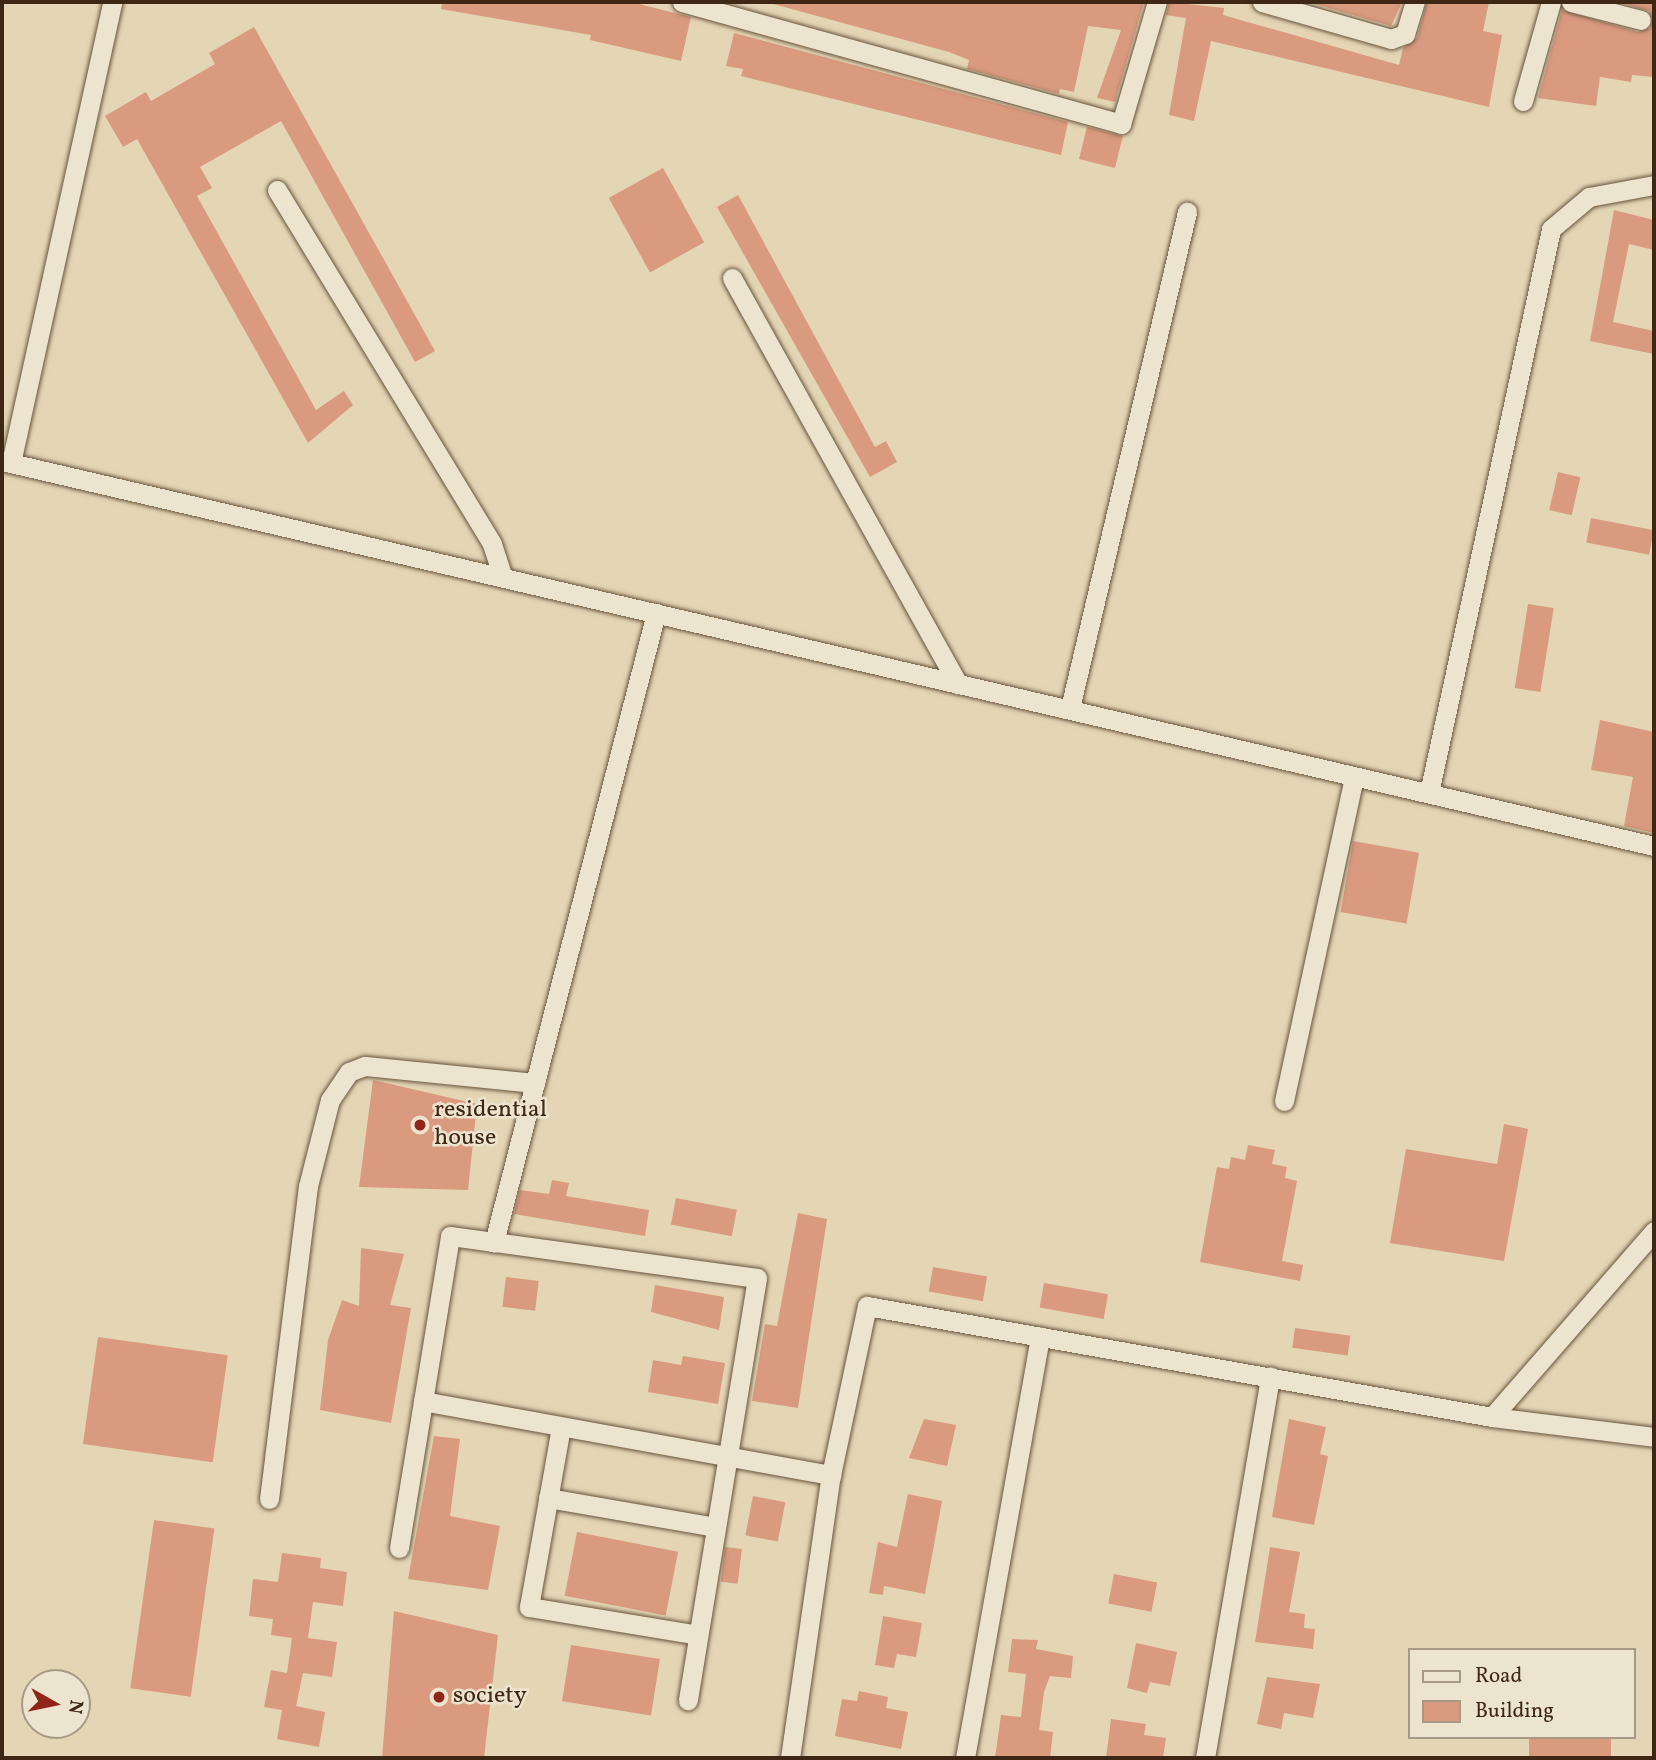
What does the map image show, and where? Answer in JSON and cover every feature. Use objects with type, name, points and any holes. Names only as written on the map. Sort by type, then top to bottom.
[{"type":"street","points":[[112,2],[6,462],[1654,846]]},
{"type":"street","points":[[682,2],[1121,124],[1157,2]]},
{"type":"street","points":[[1262,2],[1391,39],[1405,34],[1415,2]]},
{"type":"street","points":[[1523,102],[1551,2]]},
{"type":"street","points":[[1571,2],[1641,20]]},
{"type":"street","points":[[1429,793],[1551,229],[1589,197],[1654,186]]},
{"type":"street","points":[[277,190],[492,544],[503,578]]},
{"type":"street","points":[[1070,708],[1187,212]]},
{"type":"street","points":[[732,278],[958,684]]},
{"type":"street","points":[[494,1242],[656,613]]},
{"type":"street","points":[[1283,1101],[1354,776]]},
{"type":"street","points":[[269,1499],[307,1186],[330,1100],[349,1072],[365,1066],[535,1083]]},
{"type":"street","points":[[1492,1417],[1654,1231]]},
{"type":"street","points":[[399,1548],[450,1236],[757,1278],[688,1700]]},
{"type":"street","points":[[790,1758],[831,1475],[867,1306],[1492,1417],[1654,1437]]},
{"type":"street","points":[[965,1758],[1040,1337]]},
{"type":"street","points":[[1205,1758],[1270,1377]]},
{"type":"street","points":[[423,1401],[831,1475]]},
{"type":"street","points":[[561,1427],[529,1607],[698,1635]]},
{"type":"street","points":[[548,1498],[716,1527]]},
{"type":"building","points":[[442,2],[631,2],[691,17],[681,61],[590,40],[591,35],[441,9]]},
{"type":"building","points":[[766,2],[1144,2],[1115,102],[1097,98],[1121,30],[1088,26],[1074,92],[1060,89],[1059,94],[967,69],[969,60],[949,52]]},
{"type":"building","points":[[1169,2],[1224,8],[1223,15],[1399,65],[1403,48],[1417,38],[1427,2],[1489,2],[1483,31],[1502,35],[1489,107],[1211,41],[1194,121],[1169,115],[1186,18],[1166,15]]},
{"type":"building","points":[[1308,2],[1402,2],[1391,26]]},
{"type":"building","points":[[1619,2],[1654,2],[1654,77],[1632,75],[1631,82],[1600,77],[1596,106],[1538,98],[1562,10],[1638,32],[1650,28],[1649,11]]},
{"type":"building","points":[[254,27],[435,351],[415,362],[281,121],[200,167],[212,188],[197,196],[316,410],[344,391],[353,405],[308,443],[137,139],[123,147],[105,116],[146,92],[151,101],[215,64],[209,53]]},
{"type":"building","points":[[734,33],[1068,122],[1061,155],[741,76],[743,69],[726,66]]},
{"type":"building","points":[[1087,127],[1123,136],[1115,168],[1079,159]]},
{"type":"building","points":[[663,168],[704,242],[650,272],[609,198]]},
{"type":"building","points":[[738,195],[875,447],[886,441],[897,462],[870,477],[717,207]]},
{"type":"building","points":[[1614,210],[1654,220],[1654,250],[1629,244],[1613,322],[1654,331],[1654,354],[1590,341]]},
{"type":"building","points":[[1558,472],[1580,477],[1572,515],[1549,510]]},
{"type":"building","points":[[1591,518],[1654,530],[1649,555],[1586,543]]},
{"type":"building","points":[[1528,604],[1554,608],[1540,692],[1515,688]]},
{"type":"building","points":[[1600,720],[1654,732],[1654,833],[1624,826],[1633,777],[1591,770]]},
{"type":"building","points":[[1353,841],[1419,853],[1406,924],[1340,912]]},
{"type":"building","name":"residential house","points":[[373,1080],[477,1104],[468,1190],[359,1187]]},
{"type":"building","points":[[1504,1124],[1528,1129],[1504,1261],[1390,1243],[1406,1149],[1497,1164]]},
{"type":"building","points":[[1248,1145],[1275,1150],[1272,1164],[1287,1167],[1285,1178],[1297,1181],[1282,1261],[1303,1265],[1300,1281],[1200,1262],[1217,1167],[1229,1169],[1231,1157],[1245,1160]]},
{"type":"building","points":[[552,1180],[569,1183],[566,1196],[649,1210],[645,1236],[514,1214],[520,1190],[549,1194]]},
{"type":"building","points":[[676,1198],[737,1210],[732,1236],[671,1225]]},
{"type":"building","points":[[798,1213],[827,1219],[798,1408],[752,1401],[765,1324],[777,1326]]},
{"type":"building","points":[[361,1248],[404,1254],[390,1305],[411,1308],[391,1423],[320,1410],[328,1340],[342,1300],[359,1306]]},
{"type":"building","points":[[933,1267],[987,1277],[983,1301],[929,1292]]},
{"type":"building","points":[[506,1277],[539,1281],[535,1311],[502,1307]]},
{"type":"building","points":[[1044,1283],[1108,1294],[1104,1319],[1040,1308]]},
{"type":"building","points":[[655,1285],[724,1297],[719,1330],[651,1312]]},
{"type":"building","points":[[1295,1328],[1350,1336],[1348,1356],[1292,1348]]},
{"type":"building","points":[[98,1337],[228,1355],[213,1462],[83,1444]]},
{"type":"building","points":[[683,1356],[725,1363],[718,1404],[648,1392],[653,1360],[681,1365]]},
{"type":"building","points":[[924,1419],[956,1425],[947,1466],[909,1458]]},
{"type":"building","points":[[1289,1419],[1326,1427],[1320,1454],[1328,1456],[1314,1525],[1272,1517]]},
{"type":"building","points":[[434,1436],[460,1439],[450,1516],[500,1526],[488,1590],[408,1579]]},
{"type":"building","points":[[908,1494],[942,1501],[925,1594],[884,1586],[883,1595],[869,1593],[878,1542],[897,1547]]},
{"type":"building","points":[[753,1496],[785,1502],[778,1542],[745,1535]]},
{"type":"building","points":[[154,1520],[214,1528],[191,1697],[130,1688]]},
{"type":"building","points":[[577,1532],[678,1552],[666,1615],[565,1596]]},
{"type":"building","points":[[725,1547],[742,1549],[738,1584],[721,1582]]},
{"type":"building","points":[[1270,1547],[1300,1552],[1289,1612],[1305,1614],[1304,1628],[1315,1629],[1313,1649],[1255,1642]]},
{"type":"building","points":[[282,1553],[321,1558],[320,1568],[347,1572],[343,1606],[313,1602],[308,1638],[337,1642],[332,1677],[303,1673],[296,1706],[325,1712],[319,1747],[277,1739],[282,1710],[264,1707],[271,1670],[287,1673],[292,1638],[271,1635],[273,1619],[249,1616],[253,1579],[278,1582]]},
{"type":"building","points":[[1114,1574],[1157,1582],[1151,1612],[1108,1603]]},
{"type":"building","name":"society","points":[[394,1611],[498,1635],[484,1758],[382,1758]]},
{"type":"building","points":[[883,1616],[922,1623],[916,1657],[897,1654],[894,1668],[875,1665]]},
{"type":"building","points":[[1012,1639],[1038,1640],[1036,1649],[1073,1656],[1071,1678],[1050,1676],[1044,1692],[1039,1730],[1053,1732],[1050,1758],[995,1758],[1001,1715],[1021,1717],[1026,1674],[1008,1672]]},
{"type":"building","points":[[1136,1643],[1177,1652],[1170,1686],[1150,1682],[1147,1693],[1127,1688]]},
{"type":"building","points":[[571,1645],[660,1659],[651,1715],[562,1701]]},
{"type":"building","points":[[1267,1677],[1320,1684],[1313,1718],[1284,1713],[1281,1729],[1257,1724]]},
{"type":"building","points":[[859,1691],[888,1697],[886,1708],[908,1712],[901,1749],[835,1736],[842,1699],[857,1701]]},
{"type":"building","points":[[1111,1719],[1146,1724],[1144,1735],[1166,1738],[1163,1758],[1106,1758]]},
{"type":"building","points":[[1529,1739],[1611,1739],[1611,1758],[1529,1758]]},
{"type":"place","name":"residential house","points":[[420,1125]]},
{"type":"place","name":"society","points":[[439,1697]]}]
